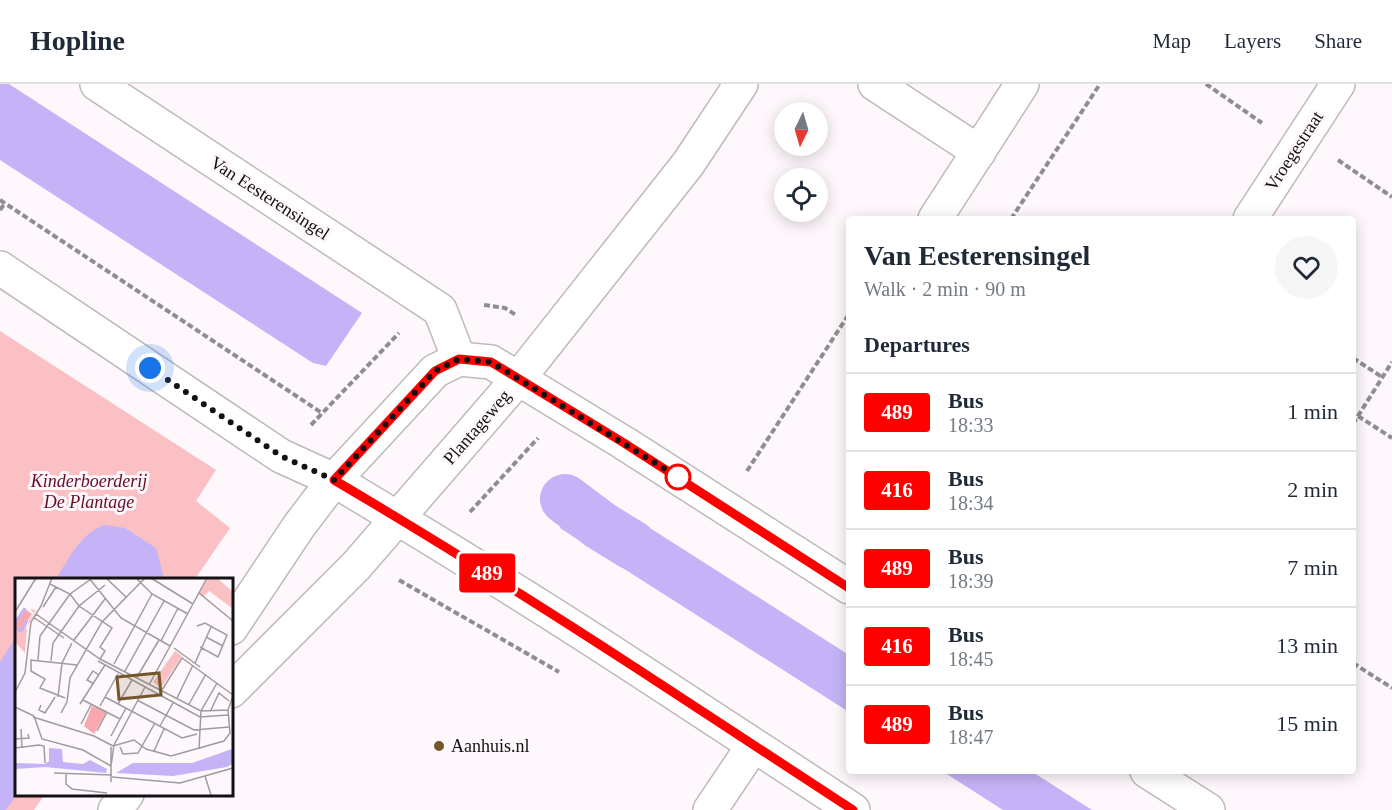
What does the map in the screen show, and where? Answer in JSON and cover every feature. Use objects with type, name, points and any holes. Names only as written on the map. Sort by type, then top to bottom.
[{"type":"street","name":"Van Eesterensingel","points":[[97,84],[440,310],[459,359]]},
{"type":"street","name":"Plantageweg","points":[[232,690],[356,566],[518,379],[688,164],[741,84]]},
{"type":"street","points":[[875,84],[979,152]]},
{"type":"street","points":[[937,216],[1022,84]]},
{"type":"street","name":"Vroegestraat","points":[[1252,216],[1338,84]]},
{"type":"street","points":[[0,268],[281,456],[334,480],[441,544],[637,668],[853,810]]},
{"type":"street","points":[[232,626],[299,526],[334,480],[435,371],[459,359],[491,362],[846,585]]},
{"type":"street","points":[[710,810],[753,746]]},
{"type":"street","points":[[1152,774],[1208,810]]},
{"type":"street","points":[[115,810],[126,795]]},
{"type":"path","points":[[1013,216],[1100,84]]},
{"type":"path","points":[[1206,84],[1392,197]]},
{"type":"path","points":[[0,200],[322,413]]},
{"type":"path","points":[[0,210],[5,203]]},
{"type":"path","points":[[723,507],[846,319]]},
{"type":"path","points":[[1356,360],[1382,377]]},
{"type":"path","points":[[1356,419],[1392,362]]},
{"type":"path","points":[[563,674],[396,578],[441,544],[567,408]]},
{"type":"path","points":[[1358,416],[1392,438]]},
{"type":"path","points":[[1356,665],[1392,688]]},
{"type":"green space","name":"Kinderboerderij De Plantage","points":[[0,331],[216,470],[196,501],[230,528],[196,578],[15,578],[15,795],[44,795],[34,810],[0,810]]},
{"type":"shaded area","points":[[0,84],[9,84],[362,313],[326,366],[313,363],[0,160]]},
{"type":"shaded area","points":[[592,491],[846,653],[846,710],[560,528],[582,496]]},
{"type":"shaded area","points":[[105,525],[125,528],[156,548],[162,578],[57,578],[82,540]]},
{"type":"shaded area","points":[[15,639],[16,795],[6,810],[0,810],[0,662]]},
{"type":"shaded area","points":[[947,774],[1036,774],[1092,810],[1003,810]]},
{"type":"waterway","points":[[565,499],[601,526],[632,545]]},
{"type":"bus line","name":"489","points":[[846,586],[624,443],[491,362],[459,359],[435,371],[334,480],[480,568],[853,810]]},
{"type":"place","name":"Aanhuis.nl","points":[[439,746]]},
{"type":"route","points":[[150,368],[281,456],[334,480],[435,371],[459,359],[491,362],[678,477]]}]
